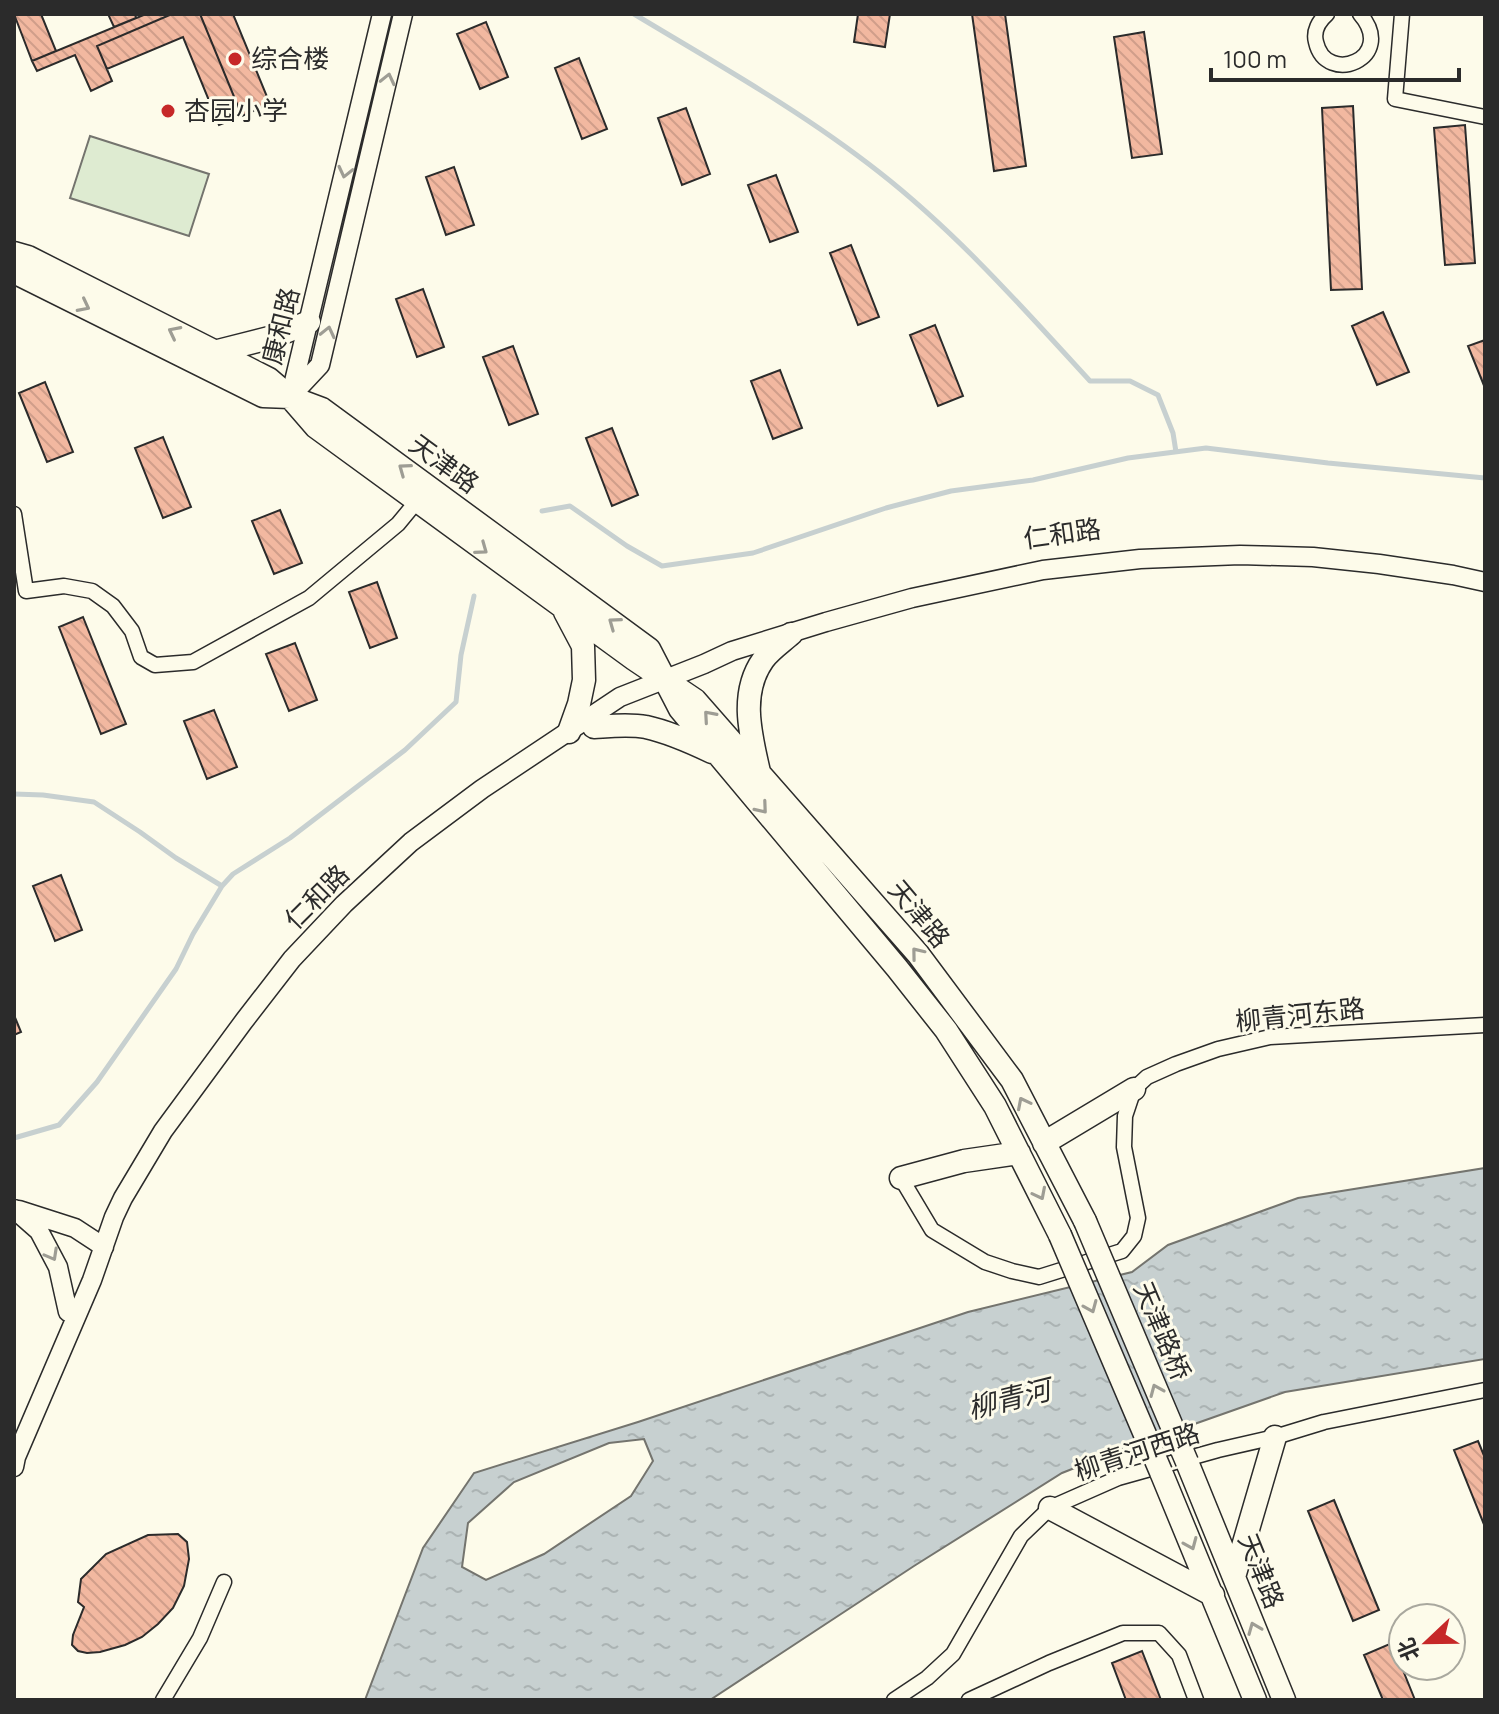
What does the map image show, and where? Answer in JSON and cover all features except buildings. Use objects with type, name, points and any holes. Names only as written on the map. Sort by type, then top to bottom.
[{"type":"main road","name":"天津路","points":[[14,253],[28,257],[269,379],[290,397],[316,427],[695,700],[918,954],[1012,1080],[1085,1221]]},
{"type":"main road","name":"天津路","points":[[14,272],[263,396],[290,397],[322,409],[649,649],[680,709],[897,968],[946,1030],[995,1106],[1060,1235],[1255,1700]]},
{"type":"main road","points":[[214,352],[273,337],[309,322]]},
{"type":"main road","points":[[562,607],[583,646],[584,680],[569,732]]},
{"type":"main road","points":[[759,774],[749,723],[750,690],[763,660],[791,634]]},
{"type":"main road","points":[[594,727],[646,727],[690,741],[717,755]]},
{"type":"main road","points":[[1044,1143],[1134,1089]]},
{"type":"main road","points":[[901,1178],[964,1161],[1019,1153]]},
{"type":"main road","name":"天津路桥","points":[[1085,1221],[1187,1462]]},
{"type":"main road","points":[[1234,1577],[1275,1437]]},
{"type":"main road","name":"天津路","points":[[1187,1462],[1284,1700]]},
{"type":"main road","points":[[1050,1508],[1213,1595]]},
{"type":"street","name":"康和路","points":[[290,397],[382,14]]},
{"type":"street","name":"康和路","points":[[290,397],[320,365],[403,14]]},
{"type":"street","points":[[1327,14],[1317,26],[1316,46],[1332,63],[1342,65],[1357,62],[1370,45],[1371,33],[1360,14]]},
{"type":"street","points":[[1402,14],[1395,99],[1485,117]]},
{"type":"street","points":[[1371,33],[1400,35]]},
{"type":"street","points":[[14,514],[26,591],[64,586],[92,591],[113,606],[132,631],[141,657],[155,665],[193,662],[309,598],[398,524],[417,501]]},
{"type":"street","name":"仁和路","points":[[14,1440],[85,1276],[122,1221],[171,1136],[299,965],[350,911],[417,849],[553,751],[698,658],[729,643],[910,590],[1041,561],[1139,550],[1241,546],[1313,548],[1381,555],[1485,573]]},
{"type":"street","name":"仁和路","points":[[14,1467],[123,1198],[163,1131],[292,959],[344,904],[411,842],[482,789],[620,697],[732,651],[912,598],[1043,570],[1140,559],[1240,555],[1313,557],[1379,564],[1485,582]]},
{"type":"street","name":"柳青河东路","points":[[1134,1089],[1147,1077],[1176,1064],[1218,1049],[1270,1037],[1485,1025]]},
{"type":"street","points":[[901,1178],[932,1230],[985,1262],[1012,1271],[1039,1277],[1122,1251],[1134,1236],[1138,1218],[1124,1147],[1125,1116],[1134,1089]]},
{"type":"street","points":[[14,1209],[75,1228],[104,1247]]},
{"type":"street","points":[[14,1209],[39,1231],[58,1267],[68,1312]]},
{"type":"street","name":"柳青河西路","points":[[894,1700],[927,1678],[953,1654],[1021,1536],[1050,1508],[1118,1478],[1324,1422],[1485,1390]]},
{"type":"street","points":[[163,1700],[200,1638],[224,1582]]},
{"type":"street","points":[[969,1700],[1123,1633],[1159,1633],[1179,1655],[1196,1700]]},
{"type":"green space","points":[[90,136],[209,174],[189,236],[70,198]]},
{"type":"water","name":"柳青河","points":[[1485,1168],[1485,1359],[1285,1392],[1062,1473],[710,1700],[365,1700],[423,1548],[474,1473],[968,1312],[1132,1272],[1168,1245],[1298,1198]],"holes":[[[644,1439],[653,1461],[631,1496],[544,1554],[486,1580],[462,1567],[468,1523],[514,1482],[609,1443]]]},
{"type":"waterway","points":[[634,14],[790,109],[879,172],[962,246],[1090,381],[1130,381],[1158,395],[1173,433],[1176,452]]},
{"type":"waterway","points":[[542,511],[570,506],[662,566],[753,553],[886,508],[951,491],[1033,480],[1128,458],[1206,448],[1485,478]]},
{"type":"waterway","points":[[14,1138],[59,1125],[97,1082],[176,969],[193,934],[222,886],[233,874],[290,838],[405,750],[456,702],[461,655],[474,596]]},
{"type":"waterway","points":[[14,794],[94,802],[222,886]]},
{"type":"place","name":"综合楼","points":[[235,59]]},
{"type":"place","name":"杏园小学","points":[[168,111]]}]
